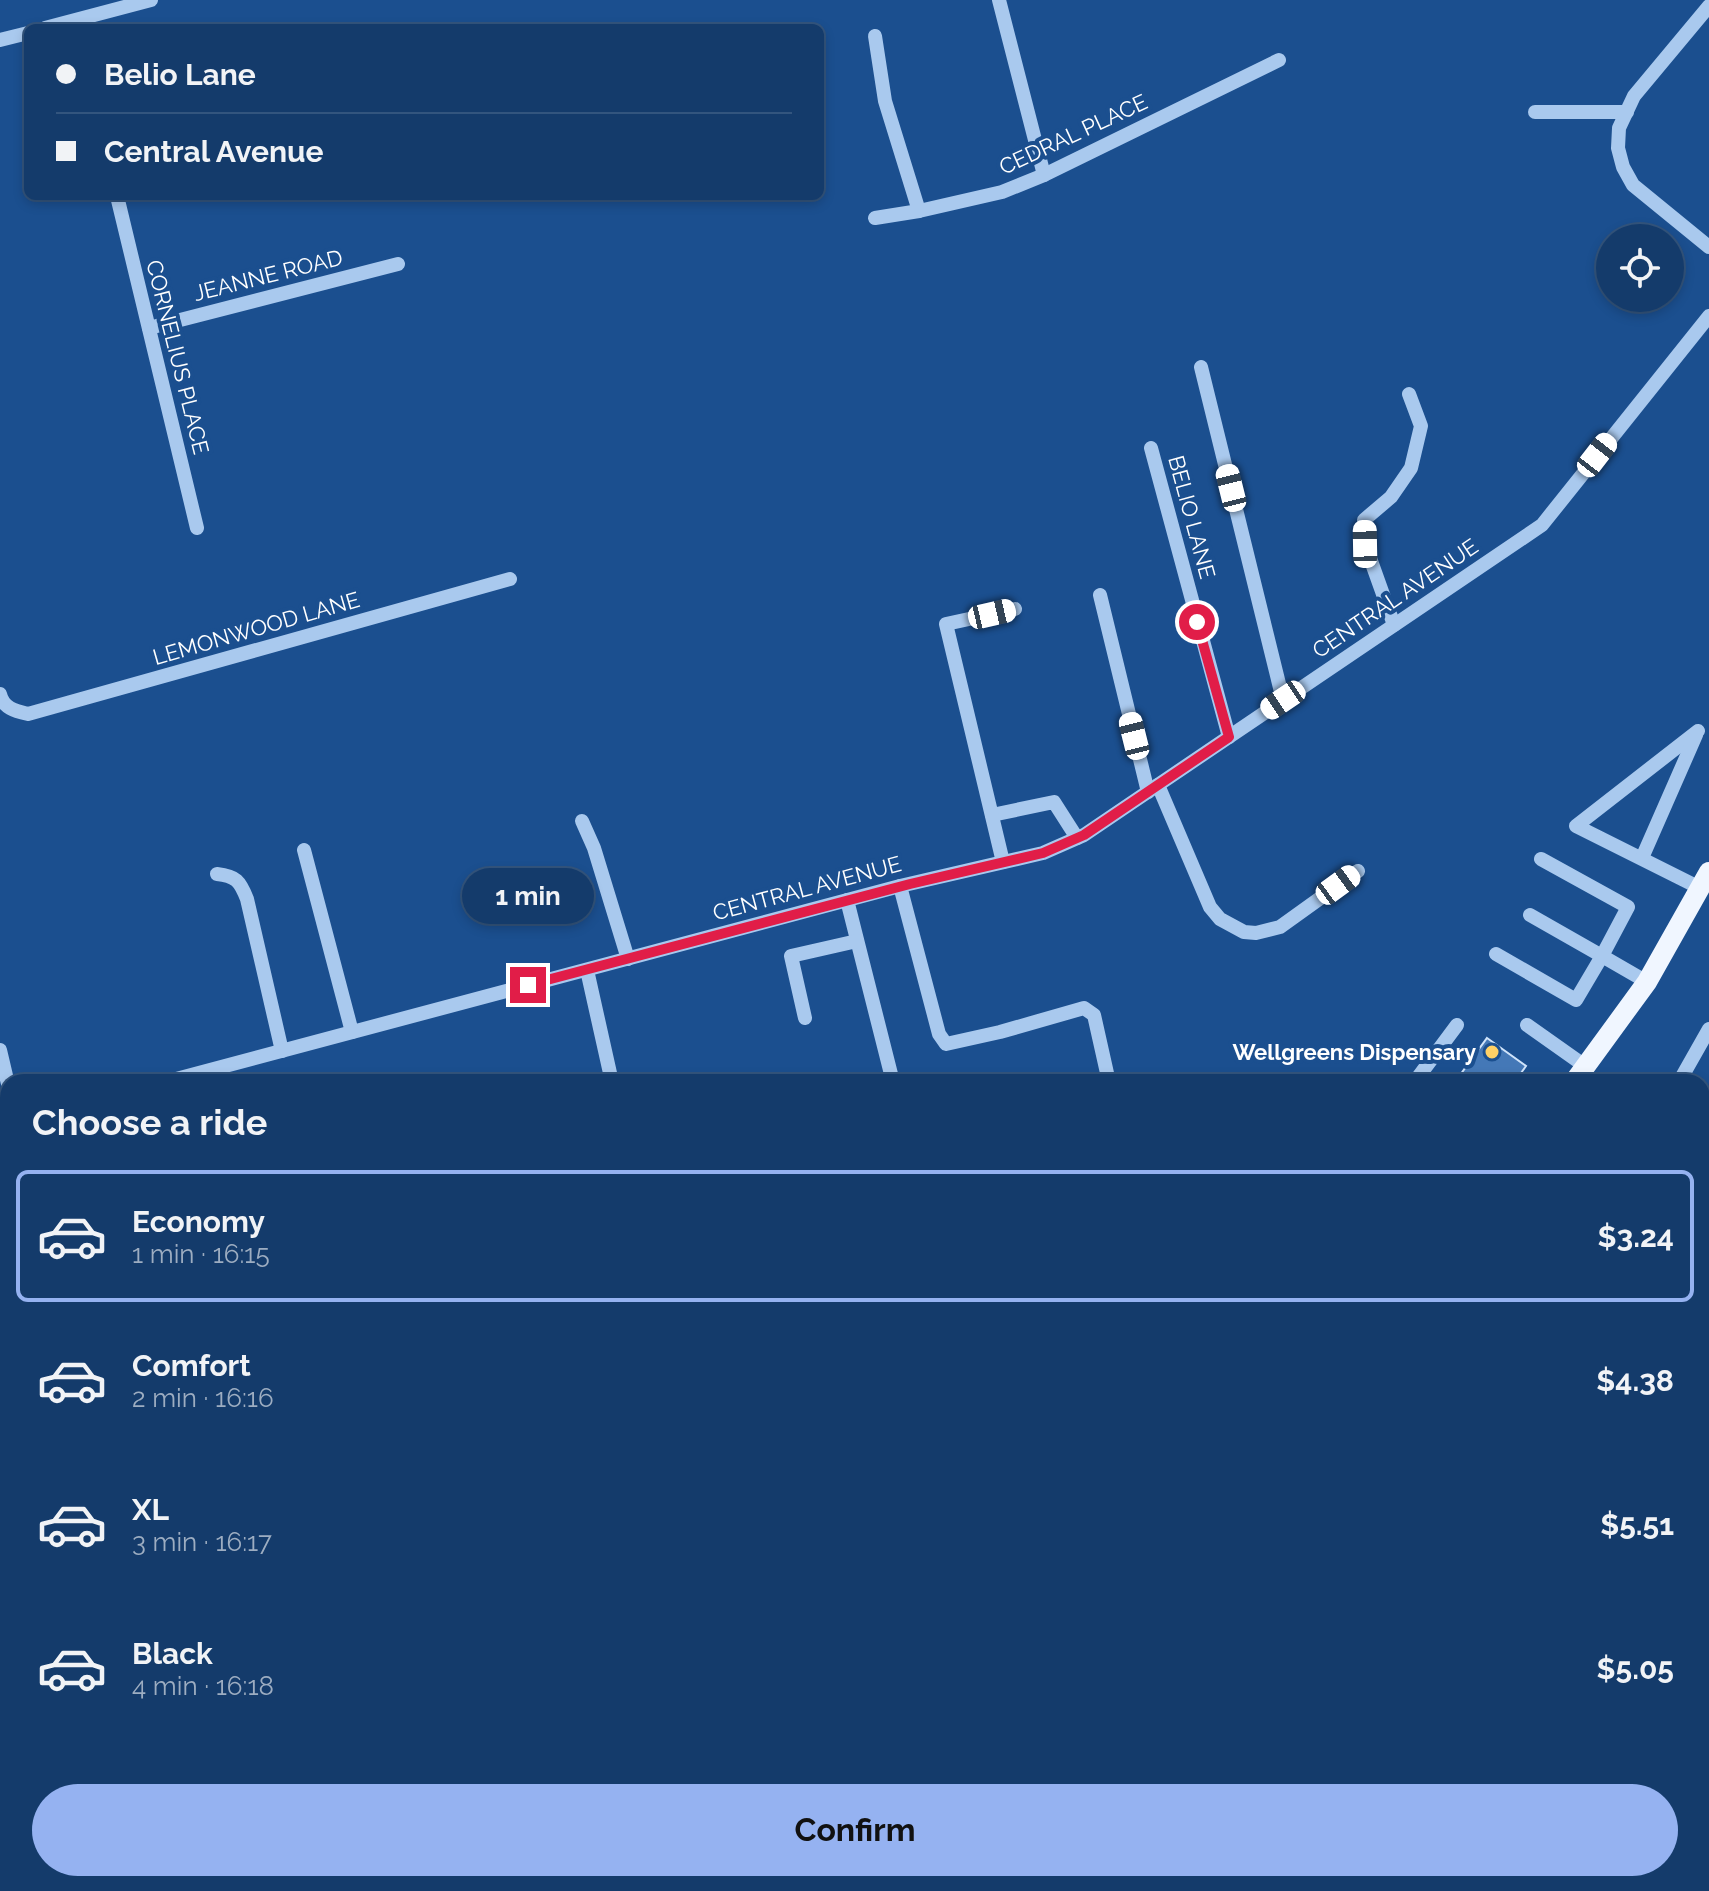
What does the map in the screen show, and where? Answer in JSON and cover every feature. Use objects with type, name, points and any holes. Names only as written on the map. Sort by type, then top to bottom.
[{"type":"main road","points":[[1580,1074],[1647,982],[1704,880]]},
{"type":"street","points":[[75,24],[151,0]]},
{"type":"street","points":[[999,0],[1044,175]]},
{"type":"street","points":[[1709,6],[1634,96],[1619,128],[1618,148],[1623,167],[1633,185],[1709,247]]},
{"type":"street","points":[[0,40],[24,34]]},
{"type":"street","points":[[875,36],[885,101],[919,211]]},
{"type":"street","name":"CEDRAL PLACE","points":[[875,218],[1002,192],[1044,175],[1279,60]]},
{"type":"street","points":[[1535,112],[1627,112]]},
{"type":"street","name":"CORNELIUS PLACE","points":[[118,200],[197,528]]},
{"type":"street","name":"JEANNE ROAD","points":[[149,328],[398,264]]},
{"type":"street","name":"CENTRAL AVENUE","points":[[195,1074],[900,886],[1043,853],[1084,835],[1542,525],[1709,316]]},
{"type":"street","points":[[1201,367],[1283,700]]},
{"type":"street","points":[[1394,625],[1365,544],[1364,520],[1391,497],[1411,468],[1421,426],[1409,394]]},
{"type":"street","name":"BELIO LANE","points":[[1151,448],[1229,737]]},
{"type":"street","name":"LEMONWOOD LANE","points":[[0,694],[2,701],[14,711],[28,714],[510,579]]},
{"type":"street","points":[[1100,595],[1153,789],[1210,907],[1220,919],[1244,932],[1256,933],[1280,927],[1358,871]]},
{"type":"street","points":[[1003,862],[946,624],[1015,609]]},
{"type":"street","points":[[1642,858],[1698,731],[1576,826],[1642,858],[1704,880]]},
{"type":"street","points":[[992,815],[1054,802],[1077,838]]},
{"type":"street","points":[[582,821],[594,848],[628,959]]},
{"type":"street","points":[[304,850],[352,1032]]},
{"type":"street","points":[[1496,954],[1576,1000],[1628,907],[1541,859]]},
{"type":"street","points":[[217,874],[231,875],[241,885],[247,899],[282,1051]]},
{"type":"street","points":[[900,886],[939,1034],[946,1044],[1084,1008],[1094,1015],[1107,1074]]},
{"type":"street","points":[[847,900],[891,1074]]},
{"type":"street","points":[[1530,915],[1647,982]]},
{"type":"street","points":[[805,1018],[791,956],[857,941]]},
{"type":"street","points":[[587,970],[610,1074]]},
{"type":"street","points":[[1420,1074],[1457,1025]]},
{"type":"street","points":[[1527,1025],[1580,1074]]},
{"type":"street","points":[[1684,1074],[1709,1029]]},
{"type":"street","points":[[0,1050],[6,1074]]},
{"type":"building","name":"Wellgreens Dispensary","points":[[1487,1038],[1526,1066],[1520,1074],[1461,1074]]},
{"type":"place","name":"Wellgreens Dispensary","points":[[1492,1052]]},
{"type":"route","points":[[528,985],[910,884],[1043,853],[1084,835],[1229,737],[1197,622]]}]
